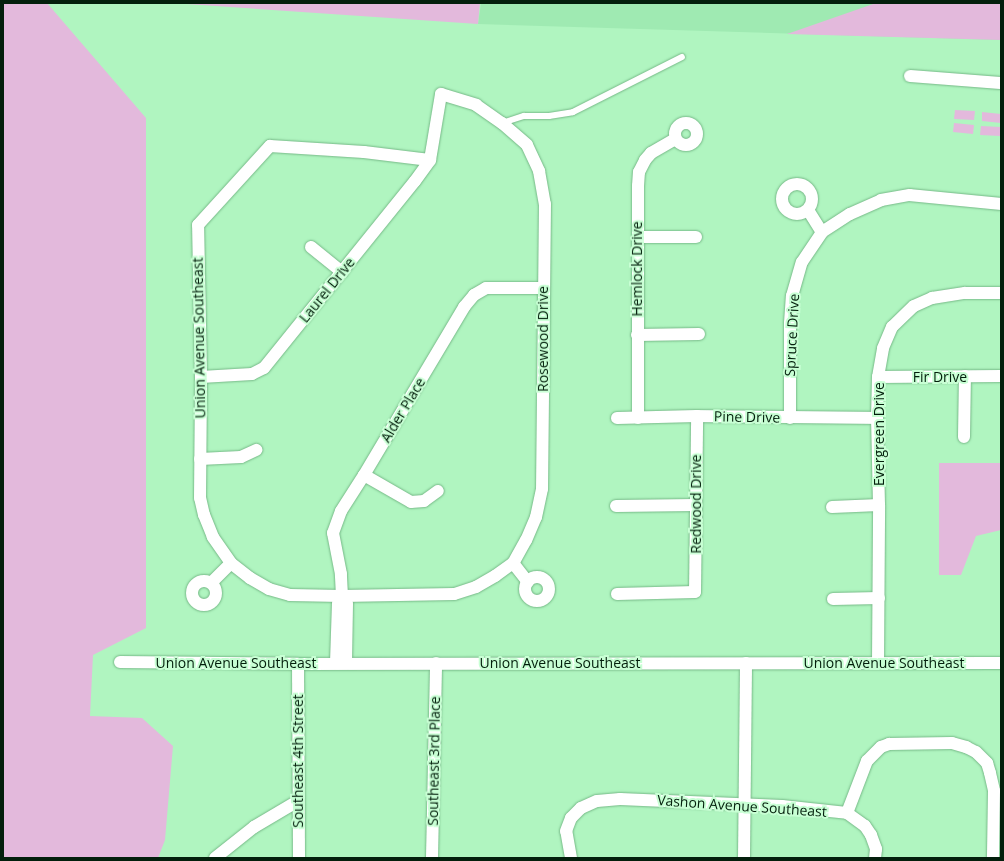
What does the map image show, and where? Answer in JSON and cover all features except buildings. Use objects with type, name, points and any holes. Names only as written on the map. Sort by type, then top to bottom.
[{"type":"street","points":[[910,76],[1001,83]]},
{"type":"street","name":"Rosewood Drive","points":[[430,160],[441,94],[476,104],[502,123],[527,145],[539,171],[545,204],[542,489],[536,516],[526,540],[513,563]]},
{"type":"street","name":"Hemlock Drive","points":[[638,418],[637,335],[639,172],[644,160],[651,153],[675,139]]},
{"type":"street","name":"Union Avenue Southeast","points":[[430,160],[364,152],[270,146],[198,225],[201,376],[200,498],[204,516],[213,537],[231,563],[250,578],[269,589],[290,595],[342,596],[454,594],[476,587],[513,563]]},
{"type":"street","name":"Laurel Drive","points":[[201,376],[252,374],[264,368],[430,160]]},
{"type":"street","name":"Spruce Drive","points":[[790,418],[790,323],[792,296],[802,262],[822,232],[850,214],[881,200],[910,195],[1001,204]]},
{"type":"street","points":[[808,210],[822,232]]},
{"type":"street","points":[[638,238],[696,237]]},
{"type":"street","points":[[311,247],[342,272]]},
{"type":"street","name":"Alder Place","points":[[341,663],[347,604],[342,596],[341,574],[333,533],[341,511],[464,307],[474,295],[486,288],[543,288]]},
{"type":"street","name":"Evergreen Drive","points":[[878,663],[879,505],[877,418],[878,377],[883,348],[892,327],[914,306],[932,298],[965,293],[1001,294]]},
{"type":"street","points":[[637,335],[699,334]]},
{"type":"street","points":[[964,437],[965,376]]},
{"type":"street","name":"Fir Drive","points":[[878,377],[1001,376]]},
{"type":"street","name":"Pine Drive","points":[[617,418],[697,416],[877,418]]},
{"type":"street","name":"Redwood Drive","points":[[617,594],[695,592],[697,416]]},
{"type":"street","points":[[200,459],[241,457],[256,450]]},
{"type":"street","points":[[364,475],[411,502],[424,501],[438,491]]},
{"type":"street","points":[[616,506],[695,505]]},
{"type":"street","points":[[832,507],[879,505]]},
{"type":"street","points":[[211,583],[231,563]]},
{"type":"street","points":[[513,563],[528,582]]},
{"type":"street","points":[[833,599],[879,598]]},
{"type":"street","name":"Union Avenue Southeast","points":[[120,662],[298,664],[1001,662]]},
{"type":"street","name":"Southeast 3rd Place","points":[[432,858],[436,663]]},
{"type":"street","points":[[744,858],[746,663]]},
{"type":"street","name":"Southeast 4th Street","points":[[298,664],[298,858]]},
{"type":"street","points":[[847,813],[867,761],[881,747],[889,744],[952,743],[966,747],[976,752],[987,763],[990,773],[994,791],[993,858]]},
{"type":"street","name":"Vashon Avenue Southeast","points":[[571,858],[568,851],[566,831],[571,818],[581,808],[597,801],[620,799],[744,804],[847,813],[865,826],[871,835],[876,849],[875,858]]},
{"type":"street","points":[[214,858],[254,827],[298,801]]},
{"type":"lane","points":[[502,123],[524,116],[549,116],[572,112],[682,57]]},
{"type":"shaded area","points":[[3,3],[47,3],[146,118],[146,628],[93,655],[90,716],[142,718],[173,746],[165,840],[158,858],[3,858]]},
{"type":"shaded area","points":[[172,3],[480,3],[478,24]]},
{"type":"shaded area","points":[[481,3],[1001,3],[1001,40],[478,24]]},
{"type":"shaded area","points":[[876,3],[1001,3],[1001,40],[787,34]]},
{"type":"shaded area","points":[[955,110],[975,111],[974,120],[954,119]]},
{"type":"shaded area","points":[[982,112],[1001,114],[1001,123],[982,121]]},
{"type":"shaded area","points":[[954,123],[974,125],[973,134],[953,132]]},
{"type":"shaded area","points":[[981,126],[1001,127],[1000,136],[980,135]]},
{"type":"shaded area","points":[[939,463],[1001,463],[1001,530],[976,536],[961,575],[939,575]]}]
